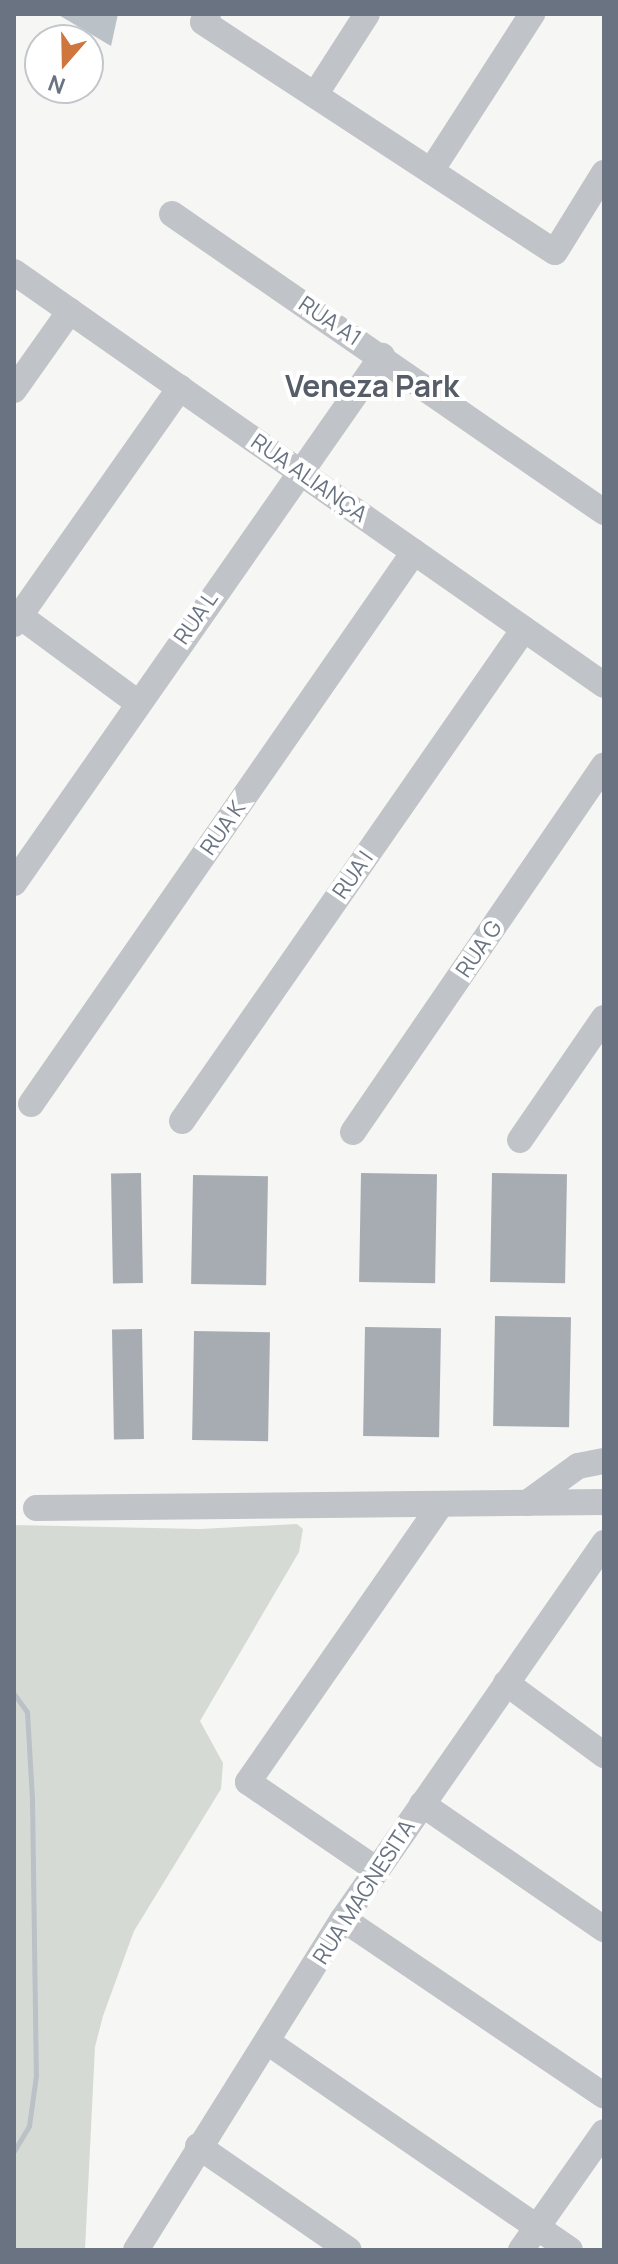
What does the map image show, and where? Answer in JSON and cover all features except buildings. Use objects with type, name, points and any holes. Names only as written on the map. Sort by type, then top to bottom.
[{"type":"street","points":[[208,14],[203,22],[555,252],[604,173]]},
{"type":"street","points":[[315,95],[367,14]]},
{"type":"street","points":[[431,171],[532,14]]},
{"type":"street","name":"RUA A1","points":[[172,214],[604,512]]},
{"type":"street","name":"RUA ALIANÇA","points":[[14,272],[604,685]]},
{"type":"street","points":[[14,390],[70,311]]},
{"type":"street","name":"RUA L","points":[[14,883],[298,470],[382,356]]},
{"type":"street","points":[[138,703],[17,620],[180,388]]},
{"type":"street","name":"RUA K","points":[[31,1104],[414,552]]},
{"type":"street","name":"RUA I","points":[[182,1121],[524,629]]},
{"type":"street","name":"RUA G","points":[[353,1132],[604,766]]},
{"type":"street","points":[[520,1140],[604,1018]]},
{"type":"street","points":[[36,1508],[441,1504],[527,1503],[604,1502],[598,1481],[604,1461],[578,1466],[527,1503]]},
{"type":"street","points":[[377,1870],[248,1782],[441,1504]]},
{"type":"street","name":"RUA MAGNESITA","points":[[136,2250],[198,2146],[269,2043],[343,1919],[604,1543]]},
{"type":"street","points":[[506,1683],[604,1755]]},
{"type":"street","points":[[422,1804],[604,1929]]},
{"type":"street","points":[[343,1919],[604,2096]]},
{"type":"street","points":[[269,2043],[570,2250]]},
{"type":"street","points":[[521,2250],[604,2132]]},
{"type":"street","points":[[198,2146],[349,2250]]},
{"type":"shaded area","points":[[57,14],[118,14],[111,46],[104,42],[104,24],[74,24]]},
{"type":"shaded area","points":[[297,1524],[303,1529],[299,1552],[200,1721],[223,1763],[221,1789],[134,1931],[103,2016],[95,2047],[85,2250],[14,2250],[14,1525],[200,1529]]},
{"type":"waterway","points":[[14,1694],[27,1712],[32,1798],[36,2075],[29,2126],[14,2151]]},
{"type":"district","name":"Veneza Park","points":[[372,386]]}]
